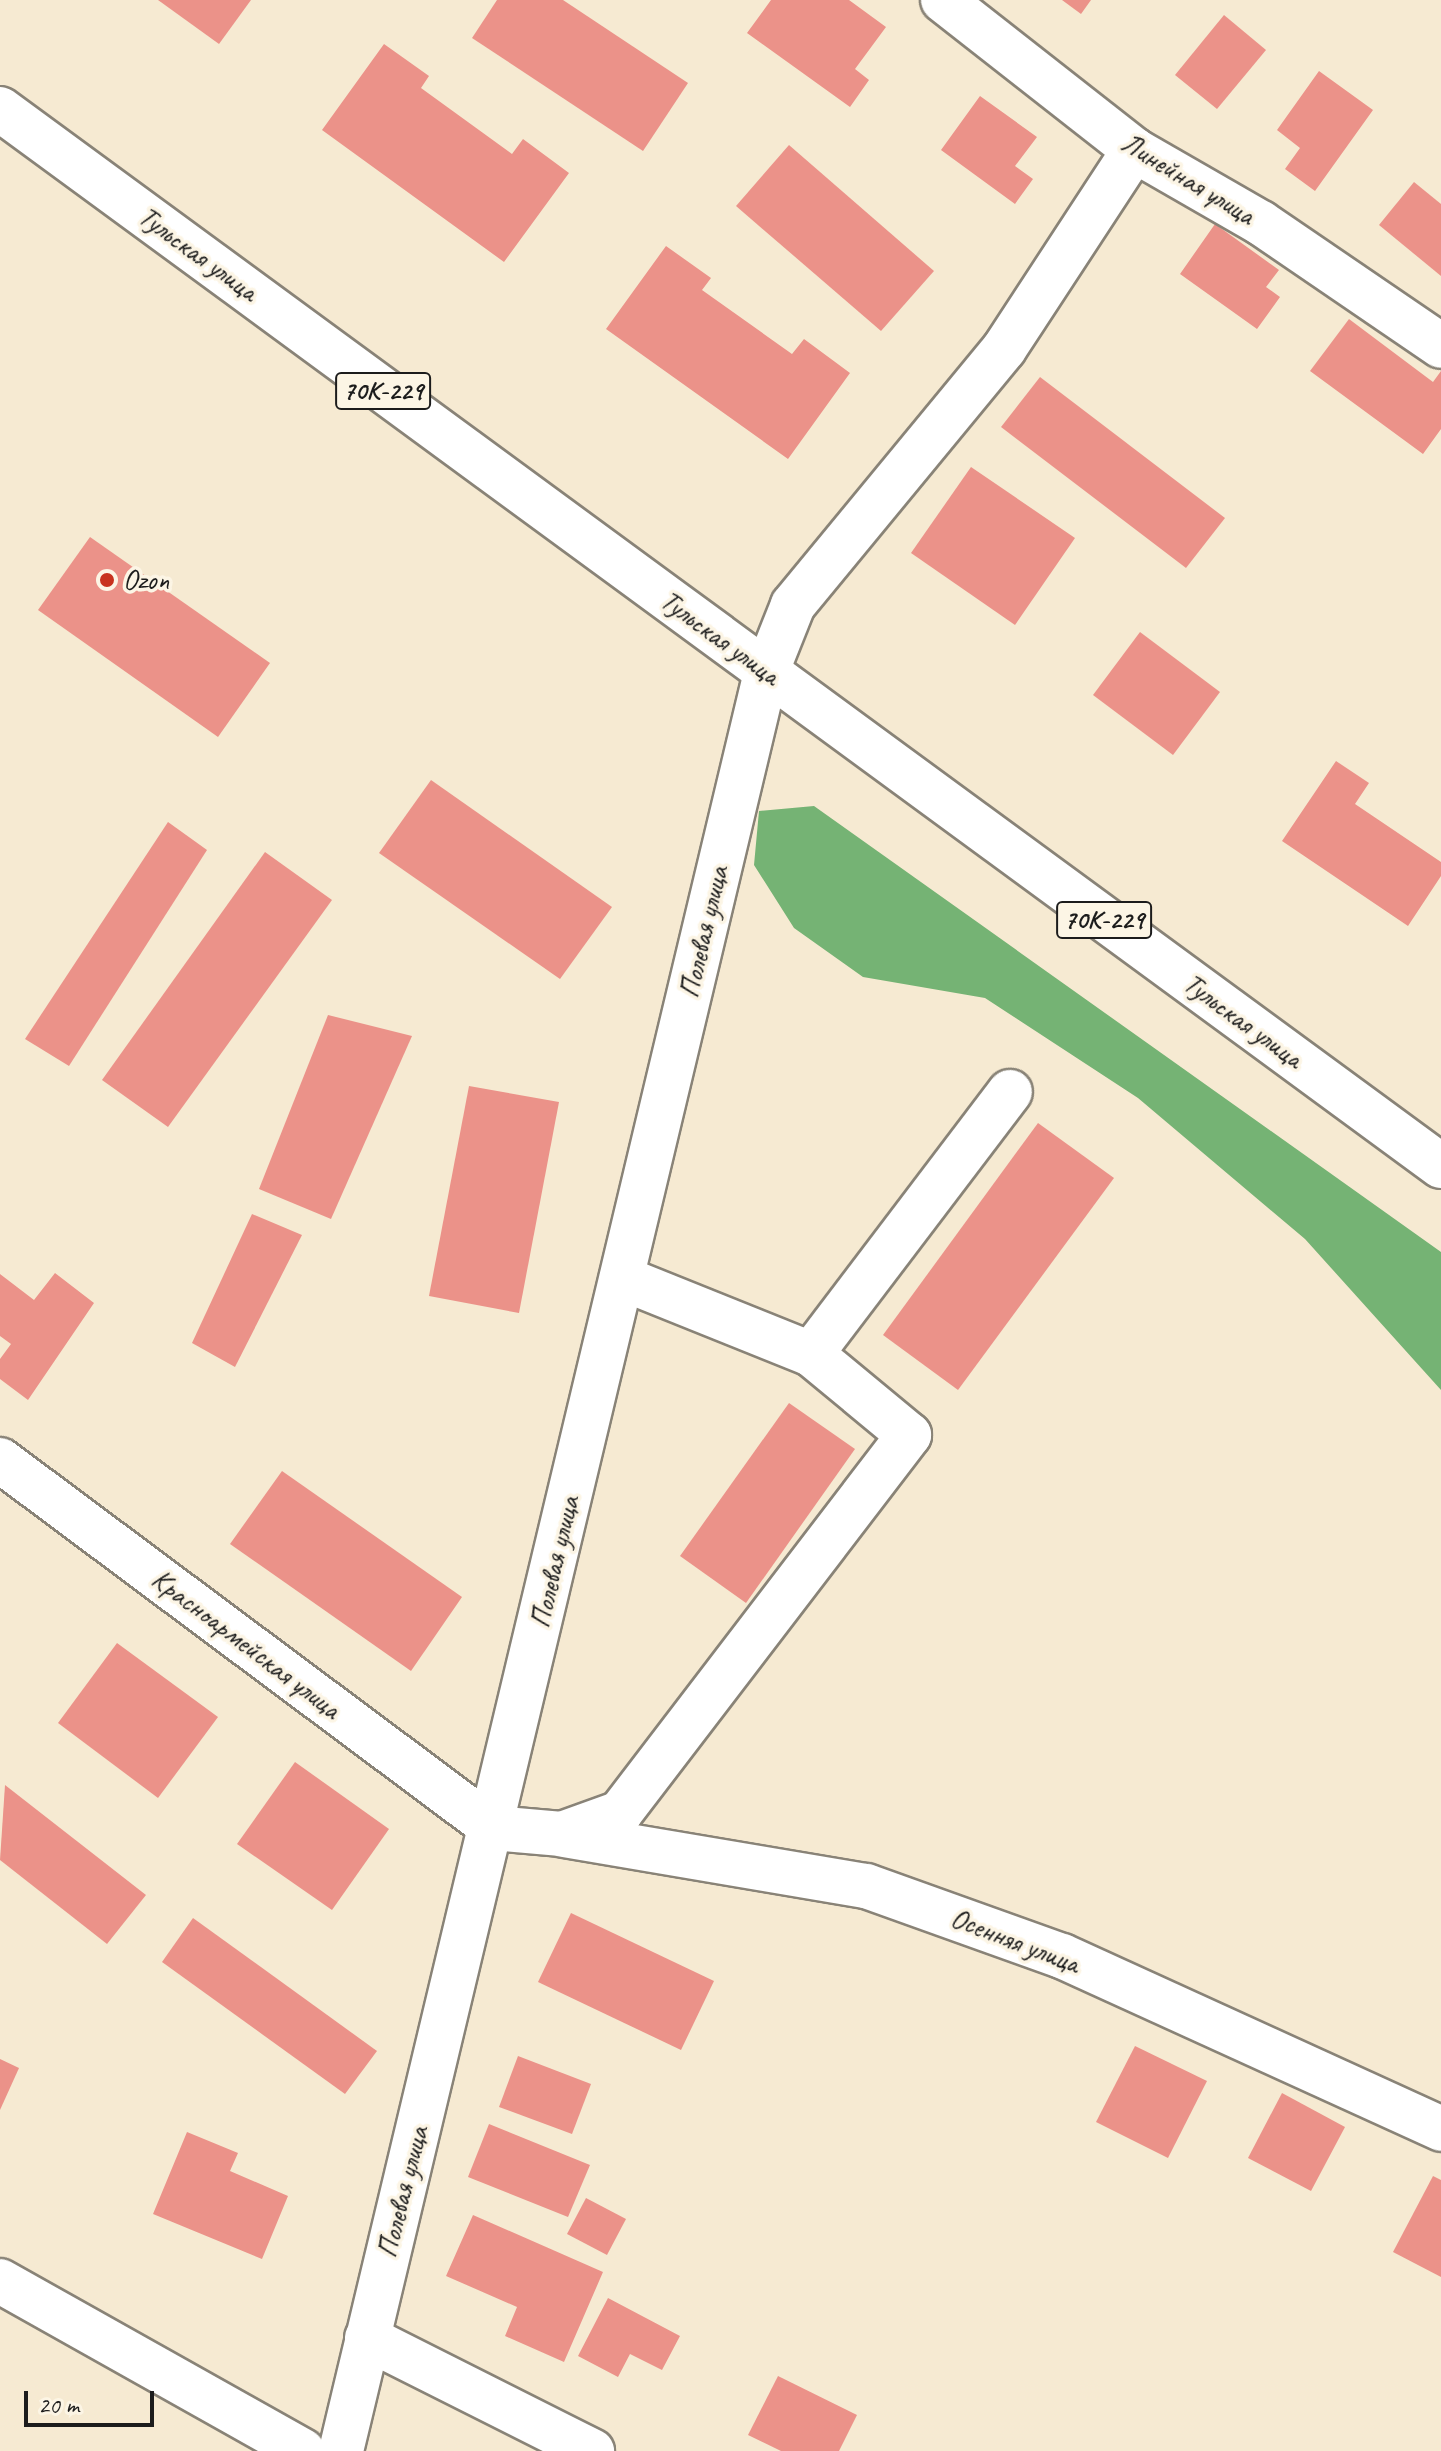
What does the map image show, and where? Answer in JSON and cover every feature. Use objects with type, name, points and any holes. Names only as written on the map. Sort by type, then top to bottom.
[{"type":"street","name":"Линейная улица","points":[[943,0],[1134,150],[1261,223],[1441,346]]},
{"type":"street","name":"Тульская улица","points":[[0,109],[1441,1166]]},
{"type":"street","name":"Полевая улица","points":[[341,2451],[493,1828],[766,673],[793,605],[1004,349],[1134,150]]},
{"type":"street","points":[[811,1354],[1010,1092]]},
{"type":"street","points":[[562,1834],[620,1813],[909,1435],[811,1354],[622,1278]]},
{"type":"street","name":"Красноармейская улица","points":[[0,1460],[493,1828]]},
{"type":"street","name":"Осенняя улица","points":[[493,1828],[562,1834],[866,1886],[1062,1956],[1441,2129]]},
{"type":"street","points":[[0,2281],[303,2451]]},
{"type":"street","points":[[367,2338],[592,2451]]},
{"type":"green space","points":[[814,806],[1441,1252],[1441,1390],[1305,1239],[1138,1098],[985,998],[863,977],[794,928],[754,865],[759,811]]},
{"type":"building","points":[[158,0],[251,0],[219,44]]},
{"type":"building","points":[[497,0],[563,0],[688,83],[643,151],[472,38]]},
{"type":"building","points":[[771,0],[849,0],[886,27],[855,69],[869,80],[850,107],[747,33]]},
{"type":"building","points":[[1062,0],[1091,0],[1081,14]]},
{"type":"building","points":[[1224,15],[1266,50],[1217,109],[1175,75]]},
{"type":"building","points":[[384,44],[429,76],[421,88],[512,154],[523,139],[569,173],[504,262],[322,130]]},
{"type":"building","points":[[1319,71],[1373,110],[1315,191],[1285,169],[1300,148],[1277,130]]},
{"type":"building","points":[[980,96],[1037,137],[1015,166],[1033,179],[1015,204],[941,150]]},
{"type":"building","points":[[789,145],[934,271],[881,331],[736,206]]},
{"type":"building","points":[[1414,182],[1441,204],[1441,276],[1379,225]]},
{"type":"building","points":[[1215,224],[1279,270],[1266,287],[1280,297],[1257,329],[1180,274]]},
{"type":"building","points":[[666,246],[711,278],[702,290],[792,354],[804,339],[850,373],[788,459],[606,329]]},
{"type":"building","points":[[1349,319],[1433,382],[1441,371],[1441,429],[1423,454],[1310,371]]},
{"type":"building","points":[[1040,377],[1225,518],[1186,568],[1001,427]]},
{"type":"building","points":[[971,467],[1075,538],[1015,625],[911,553]]},
{"type":"building","points":[[90,537],[270,663],[218,737],[38,610]]},
{"type":"building","points":[[1140,632],[1220,692],[1173,755],[1093,695]]},
{"type":"building","points":[[1336,761],[1369,783],[1355,804],[1441,862],[1441,876],[1408,926],[1282,841]]},
{"type":"building","points":[[431,780],[612,907],[560,979],[379,853]]},
{"type":"building","points":[[168,822],[207,850],[69,1066],[25,1039]]},
{"type":"building","points":[[265,852],[332,900],[168,1127],[102,1080]]},
{"type":"building","points":[[328,1015],[412,1036],[331,1219],[259,1189]]},
{"type":"building","points":[[469,1086],[559,1102],[519,1313],[429,1296]]},
{"type":"building","points":[[1038,1123],[1114,1178],[958,1390],[883,1335]]},
{"type":"building","points":[[252,1214],[302,1235],[235,1367],[192,1343]]},
{"type":"building","points":[[55,1273],[94,1303],[28,1400],[0,1379],[0,1359],[11,1344],[0,1336],[0,1274],[34,1300]]},
{"type":"building","points":[[789,1403],[855,1449],[746,1603],[680,1556]]},
{"type":"building","points":[[282,1471],[462,1597],[411,1671],[230,1544]]},
{"type":"building","points":[[117,1643],[218,1717],[158,1798],[58,1723]]},
{"type":"building","points":[[295,1762],[389,1829],[332,1910],[237,1844]]},
{"type":"building","points":[[5,1785],[146,1895],[107,1944],[0,1860]]},
{"type":"building","points":[[571,1913],[714,1981],[681,2050],[538,1982]]},
{"type":"building","points":[[193,1918],[377,2051],[345,2094],[162,1962]]},
{"type":"building","points":[[1135,2046],[1207,2081],[1168,2158],[1096,2122]]},
{"type":"building","points":[[518,2056],[591,2084],[572,2134],[499,2107]]},
{"type":"building","points":[[0,2059],[19,2068],[0,2110]]},
{"type":"building","points":[[1282,2093],[1345,2127],[1311,2191],[1248,2158]]},
{"type":"building","points":[[489,2124],[590,2165],[568,2217],[468,2177]]},
{"type":"building","points":[[187,2132],[238,2153],[230,2171],[288,2196],[262,2259],[153,2214]]},
{"type":"building","points":[[1433,2176],[1441,2180],[1441,2277],[1393,2252]]},
{"type":"building","points":[[586,2198],[626,2219],[607,2255],[567,2234]]},
{"type":"building","points":[[473,2215],[603,2272],[564,2362],[505,2336],[517,2307],[446,2276]]},
{"type":"building","points":[[608,2298],[680,2336],[662,2370],[630,2354],[618,2377],[578,2356]]},
{"type":"building","points":[[778,2376],[857,2415],[839,2451],[781,2451],[748,2435]]},
{"type":"place","name":"Ozon","points":[[107,580]]}]
